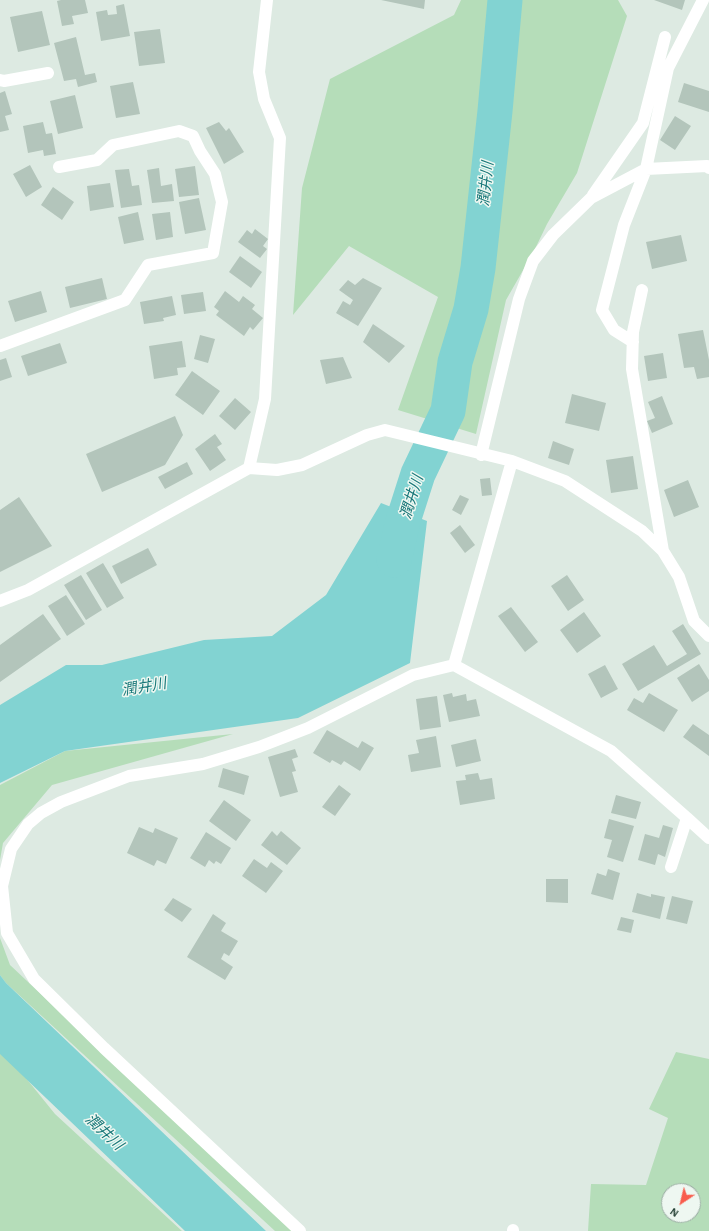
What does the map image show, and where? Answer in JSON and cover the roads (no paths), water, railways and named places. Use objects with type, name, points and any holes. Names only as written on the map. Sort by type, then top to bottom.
[{"type":"street","points":[[249,468],[265,399],[280,138],[264,99],[259,72],[267,0]]},
{"type":"street","points":[[633,342],[614,330],[602,310],[624,225],[646,169],[668,68],[703,0]]},
{"type":"street","points":[[481,454],[519,299],[533,261],[553,235],[591,198],[643,123],[665,37]]},
{"type":"street","points":[[0,80],[4,81],[48,73]]},
{"type":"street","points":[[0,346],[125,300],[148,265],[213,253],[222,202],[215,174],[200,151],[193,136],[178,131],[113,145],[97,160],[59,167]]},
{"type":"street","points":[[591,198],[646,169],[707,166],[709,168]]},
{"type":"street","points":[[642,290],[636,313],[632,370],[663,552]]},
{"type":"street","points":[[0,601],[28,590],[249,468],[277,470],[302,465],[367,435],[385,430],[512,461],[565,481],[642,531],[663,552],[679,577],[694,621],[709,636]]},
{"type":"street","points":[[454,665],[512,461]]},
{"type":"street","points":[[300,1231],[104,1048],[34,979],[8,933],[2,886],[11,849],[28,824],[41,813],[61,802],[129,776],[203,764],[259,747],[308,728],[413,675],[454,665],[611,751],[709,838]]},
{"type":"street","points":[[671,867],[687,818]]},
{"type":"water","points":[[381,503],[427,521],[410,663],[298,718],[65,751],[0,783],[0,705],[66,665],[102,665],[204,640],[272,636],[326,595]]},
{"type":"water","points":[[0,975],[6,983],[266,1231],[185,1231],[0,1054]]},
{"type":"waterway","name":"潤井川","points":[[394,560],[403,521],[418,474],[448,411],[455,362],[471,309],[478,268],[505,0]]}]
